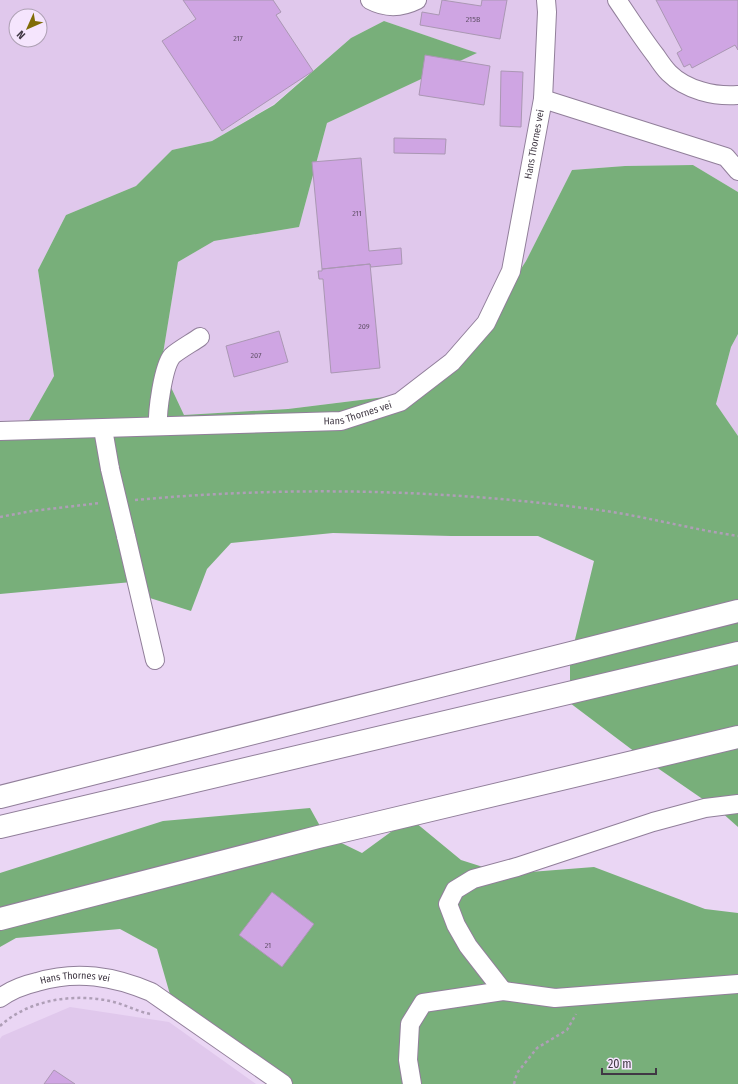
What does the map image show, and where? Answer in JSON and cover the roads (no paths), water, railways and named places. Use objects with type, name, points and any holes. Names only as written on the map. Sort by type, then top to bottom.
[{"type":"main road","points":[[0,797],[738,611]]},
{"type":"main road","points":[[0,827],[738,654]]},
{"type":"main road","points":[[0,906],[546,769],[738,725]]},
{"type":"main road","points":[[0,919],[318,837],[738,737]]},
{"type":"street","points":[[370,0],[378,4],[393,7],[418,0]]},
{"type":"street","name":"Hans Thornes vei","points":[[0,431],[341,421],[400,402],[452,362],[486,323],[511,271],[543,99],[547,12],[546,0]]},
{"type":"street","points":[[617,0],[643,39],[669,73],[685,85],[708,92],[730,96],[738,95]]},
{"type":"street","points":[[543,99],[726,157],[738,171]]},
{"type":"street","points":[[158,426],[157,418],[165,371],[172,356],[200,337]]},
{"type":"street","points":[[103,429],[110,469],[155,660]]},
{"type":"street","points":[[503,991],[468,946],[456,925],[448,904],[456,890],[473,879],[517,867],[653,822],[705,808],[738,804]]},
{"type":"street","name":"Hans Thornes vei","points":[[0,998],[15,989],[30,983],[50,978],[73,975],[112,979],[131,984],[151,992],[283,1084]]},
{"type":"street","points":[[412,1084],[408,1060],[410,1024],[424,1003],[503,991],[555,998],[738,984]]}]
